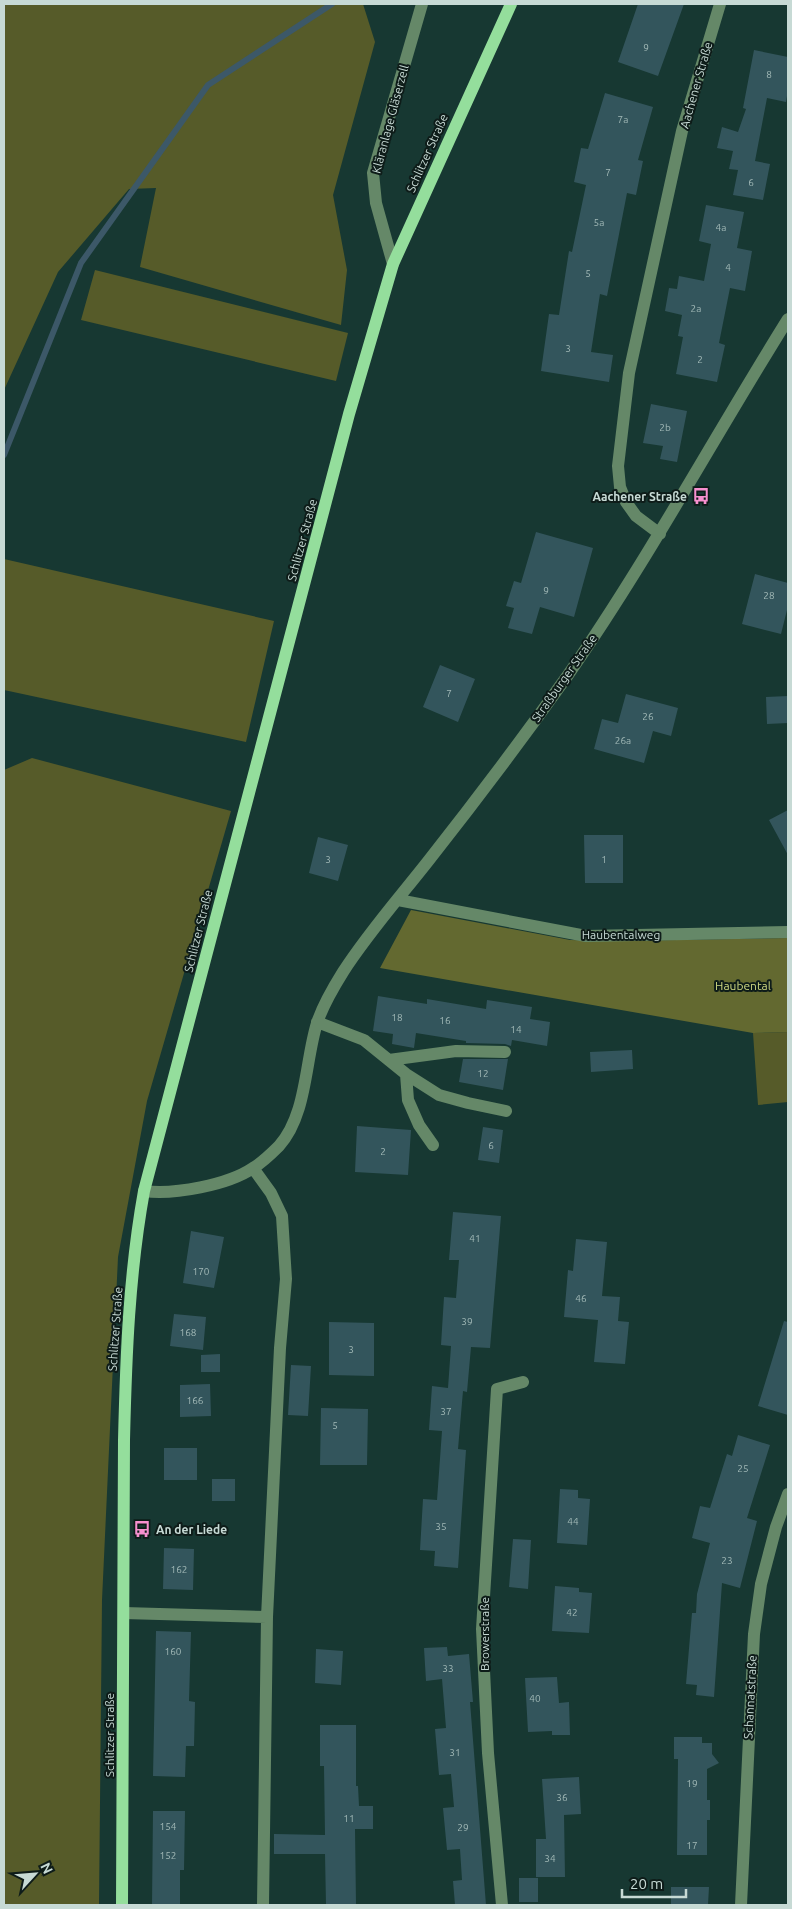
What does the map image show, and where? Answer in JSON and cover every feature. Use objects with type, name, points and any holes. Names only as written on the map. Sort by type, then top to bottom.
[{"type":"main road","name":"Schlitzer Straße","points":[[122,1905],[124,1440],[127,1332],[137,1232],[144,1191],[349,414],[393,264],[511,4]]},
{"type":"street","name":"Kläranlage Gläserzell","points":[[393,264],[376,203],[373,173],[422,4]]},
{"type":"street","name":"Aachener Straße","points":[[660,534],[636,516],[626,502],[620,487],[618,466],[629,373],[678,150],[720,4]]},
{"type":"street","name":"Straßburger Straße","points":[[144,1191],[158,1193],[202,1186],[238,1176],[253,1168],[282,1143],[290,1130],[298,1110],[317,1022],[342,973],[477,799],[570,672],[660,534],[729,415],[788,319]]},
{"type":"street","name":"Haubentalweg","points":[[398,900],[586,936],[788,932]]},
{"type":"street","points":[[317,1022],[364,1040],[406,1074],[440,1095],[506,1111]]},
{"type":"street","points":[[389,1060],[456,1051],[504,1052]]},
{"type":"street","points":[[406,1074],[408,1100],[419,1125],[433,1145]]},
{"type":"street","points":[[253,1168],[271,1193],[282,1216],[286,1279],[280,1348],[267,1617],[263,1905]]},
{"type":"street","name":"Browerstraße","points":[[502,1905],[488,1753],[482,1629],[497,1388],[523,1382]]},
{"type":"street","name":"Schannatstraße","points":[[741,1905],[754,1634],[761,1584],[776,1526],[788,1494]]},
{"type":"street","points":[[124,1613],[267,1617]]},
{"type":"green space","points":[[4,4],[363,4],[375,42],[333,195],[347,270],[341,325],[140,267],[156,188],[129,189],[58,272],[4,390]]},
{"type":"green space","points":[[95,270],[348,333],[336,381],[81,320]]},
{"type":"green space","points":[[4,559],[274,621],[246,742],[4,690]]},
{"type":"green space","points":[[32,758],[231,811],[147,1101],[118,1257],[102,1600],[99,1905],[4,1905],[4,770]]},
{"type":"green space","name":"Haubental","points":[[411,910],[570,940],[788,938],[788,1032],[753,1033],[380,968]]},
{"type":"green space","points":[[788,1032],[788,1102],[758,1105],[753,1033]]},
{"type":"building","points":[[638,4],[684,4],[658,76],[618,62]]},
{"type":"building","points":[[754,50],[788,57],[786,102],[767,98],[755,161],[770,164],[763,200],[733,195],[738,170],[729,169],[733,151],[717,148],[722,127],[738,132],[746,109],[743,108]]},
{"type":"building","points":[[605,93],[653,107],[638,160],[643,161],[636,195],[627,193],[607,296],[600,294],[591,352],[613,355],[609,382],[541,371],[549,314],[559,315],[569,251],[572,252],[586,185],[574,182],[581,148],[588,149]]},
{"type":"building","points":[[706,205],[744,212],[737,248],[752,251],[745,291],[730,288],[719,343],[725,345],[717,382],[676,374],[683,337],[678,336],[682,315],[665,311],[669,288],[677,289],[679,276],[704,281],[711,244],[699,241]]},
{"type":"building","points":[[651,404],[687,411],[677,462],[660,459],[663,446],[643,443]]},
{"type":"building","points":[[536,532],[593,548],[574,617],[540,607],[532,634],[508,628],[514,608],[506,606],[514,581],[521,583]]},
{"type":"building","points":[[755,574],[788,583],[788,606],[781,634],[742,624]]},
{"type":"building","points":[[440,665],[475,679],[458,722],[423,707]]},
{"type":"building","points":[[626,694],[678,708],[671,736],[653,731],[644,763],[594,749],[602,719],[618,723]]},
{"type":"building","points":[[788,696],[788,723],[767,724],[766,697]]},
{"type":"building","points":[[788,810],[788,855],[769,820]]},
{"type":"building","points":[[584,835],[623,835],[623,883],[585,883]]},
{"type":"building","points":[[318,837],[348,845],[338,881],[309,873]]},
{"type":"building","points":[[378,996],[427,1004],[427,999],[486,1009],[487,1000],[532,1007],[530,1019],[550,1022],[547,1046],[512,1040],[511,1046],[505,1044],[466,1043],[466,1041],[416,1033],[414,1048],[392,1044],[393,1034],[373,1031]]},
{"type":"building","points":[[632,1050],[633,1069],[591,1072],[590,1052]]},
{"type":"building","points":[[463,1059],[508,1059],[503,1090],[459,1082]]},
{"type":"building","points":[[357,1126],[411,1130],[408,1175],[355,1172]]},
{"type":"building","points":[[483,1127],[503,1130],[499,1163],[478,1160]]},
{"type":"building","points":[[453,1212],[501,1216],[490,1348],[471,1347],[467,1392],[463,1391],[458,1449],[466,1450],[458,1568],[434,1566],[435,1551],[420,1550],[423,1499],[437,1500],[442,1431],[429,1430],[432,1386],[448,1388],[451,1346],[441,1345],[444,1297],[456,1298],[459,1260],[449,1260]]},
{"type":"building","points":[[191,1231],[224,1237],[214,1288],[183,1283]]},
{"type":"building","points":[[576,1239],[607,1242],[602,1296],[620,1297],[618,1321],[629,1322],[625,1364],[594,1362],[598,1320],[564,1317],[568,1270],[573,1271]]},
{"type":"building","points":[[174,1314],[206,1317],[203,1350],[170,1346]]},
{"type":"building","points":[[784,1321],[788,1322],[788,1415],[758,1406]]},
{"type":"building","points":[[329,1322],[374,1323],[374,1376],[329,1375]]},
{"type":"building","points":[[220,1354],[220,1372],[201,1372],[201,1355]]},
{"type":"building","points":[[291,1365],[311,1366],[308,1416],[288,1415]]},
{"type":"building","points":[[210,1384],[211,1416],[180,1417],[180,1385]]},
{"type":"building","points":[[321,1408],[368,1409],[367,1465],[320,1465]]},
{"type":"building","points":[[738,1435],[770,1445],[747,1518],[757,1521],[740,1588],[722,1583],[714,1697],[696,1695],[697,1685],[686,1684],[692,1613],[696,1613],[697,1594],[710,1543],[692,1538],[700,1506],[710,1508],[727,1454],[732,1456]]},
{"type":"building","points":[[164,1448],[197,1448],[197,1480],[164,1480]]},
{"type":"building","points":[[212,1479],[235,1479],[235,1501],[212,1501]]},
{"type":"building","points":[[560,1489],[578,1490],[578,1498],[590,1499],[587,1545],[557,1543]]},
{"type":"building","points":[[513,1539],[531,1540],[528,1589],[509,1587]]},
{"type":"building","points":[[164,1548],[194,1549],[193,1590],[163,1589]]},
{"type":"building","points":[[555,1586],[579,1588],[579,1592],[592,1593],[589,1633],[552,1631]]},
{"type":"building","points":[[156,1631],[191,1632],[189,1701],[195,1702],[194,1746],[186,1746],[185,1777],[153,1776]]},
{"type":"building","points":[[447,1647],[448,1656],[469,1654],[473,1702],[470,1702],[486,1905],[455,1905],[453,1881],[462,1880],[460,1849],[447,1850],[443,1808],[454,1807],[451,1774],[439,1775],[435,1729],[446,1728],[442,1679],[426,1681],[424,1648]]},
{"type":"building","points":[[316,1649],[343,1651],[341,1685],[315,1683]]},
{"type":"building","points":[[557,1677],[559,1703],[569,1702],[570,1735],[552,1735],[552,1731],[528,1732],[525,1678]]},
{"type":"building","points":[[320,1725],[356,1725],[356,1786],[358,1786],[359,1806],[373,1806],[373,1829],[355,1829],[356,1905],[326,1905],[325,1854],[274,1854],[274,1834],[325,1835],[324,1766],[320,1766]]},
{"type":"building","points":[[674,1737],[702,1737],[702,1743],[712,1743],[712,1754],[719,1763],[707,1769],[707,1800],[710,1800],[710,1820],[707,1820],[707,1855],[677,1855],[678,1759],[674,1759]]},
{"type":"building","points":[[579,1777],[581,1814],[564,1815],[565,1877],[536,1877],[536,1839],[546,1839],[542,1779]]},
{"type":"building","points":[[153,1811],[185,1811],[184,1870],[180,1870],[180,1905],[152,1905]]},
{"type":"building","points":[[519,1878],[538,1878],[538,1902],[519,1902]]},
{"type":"building","points":[[671,1887],[709,1887],[708,1905],[671,1905]]},
{"type":"waterway","points":[[4,455],[81,263],[208,85],[332,4]]},
{"type":"place","name":"Aachener Straße","points":[[701,496]]},
{"type":"place","name":"An der Liede","points":[[142,1529]]}]
